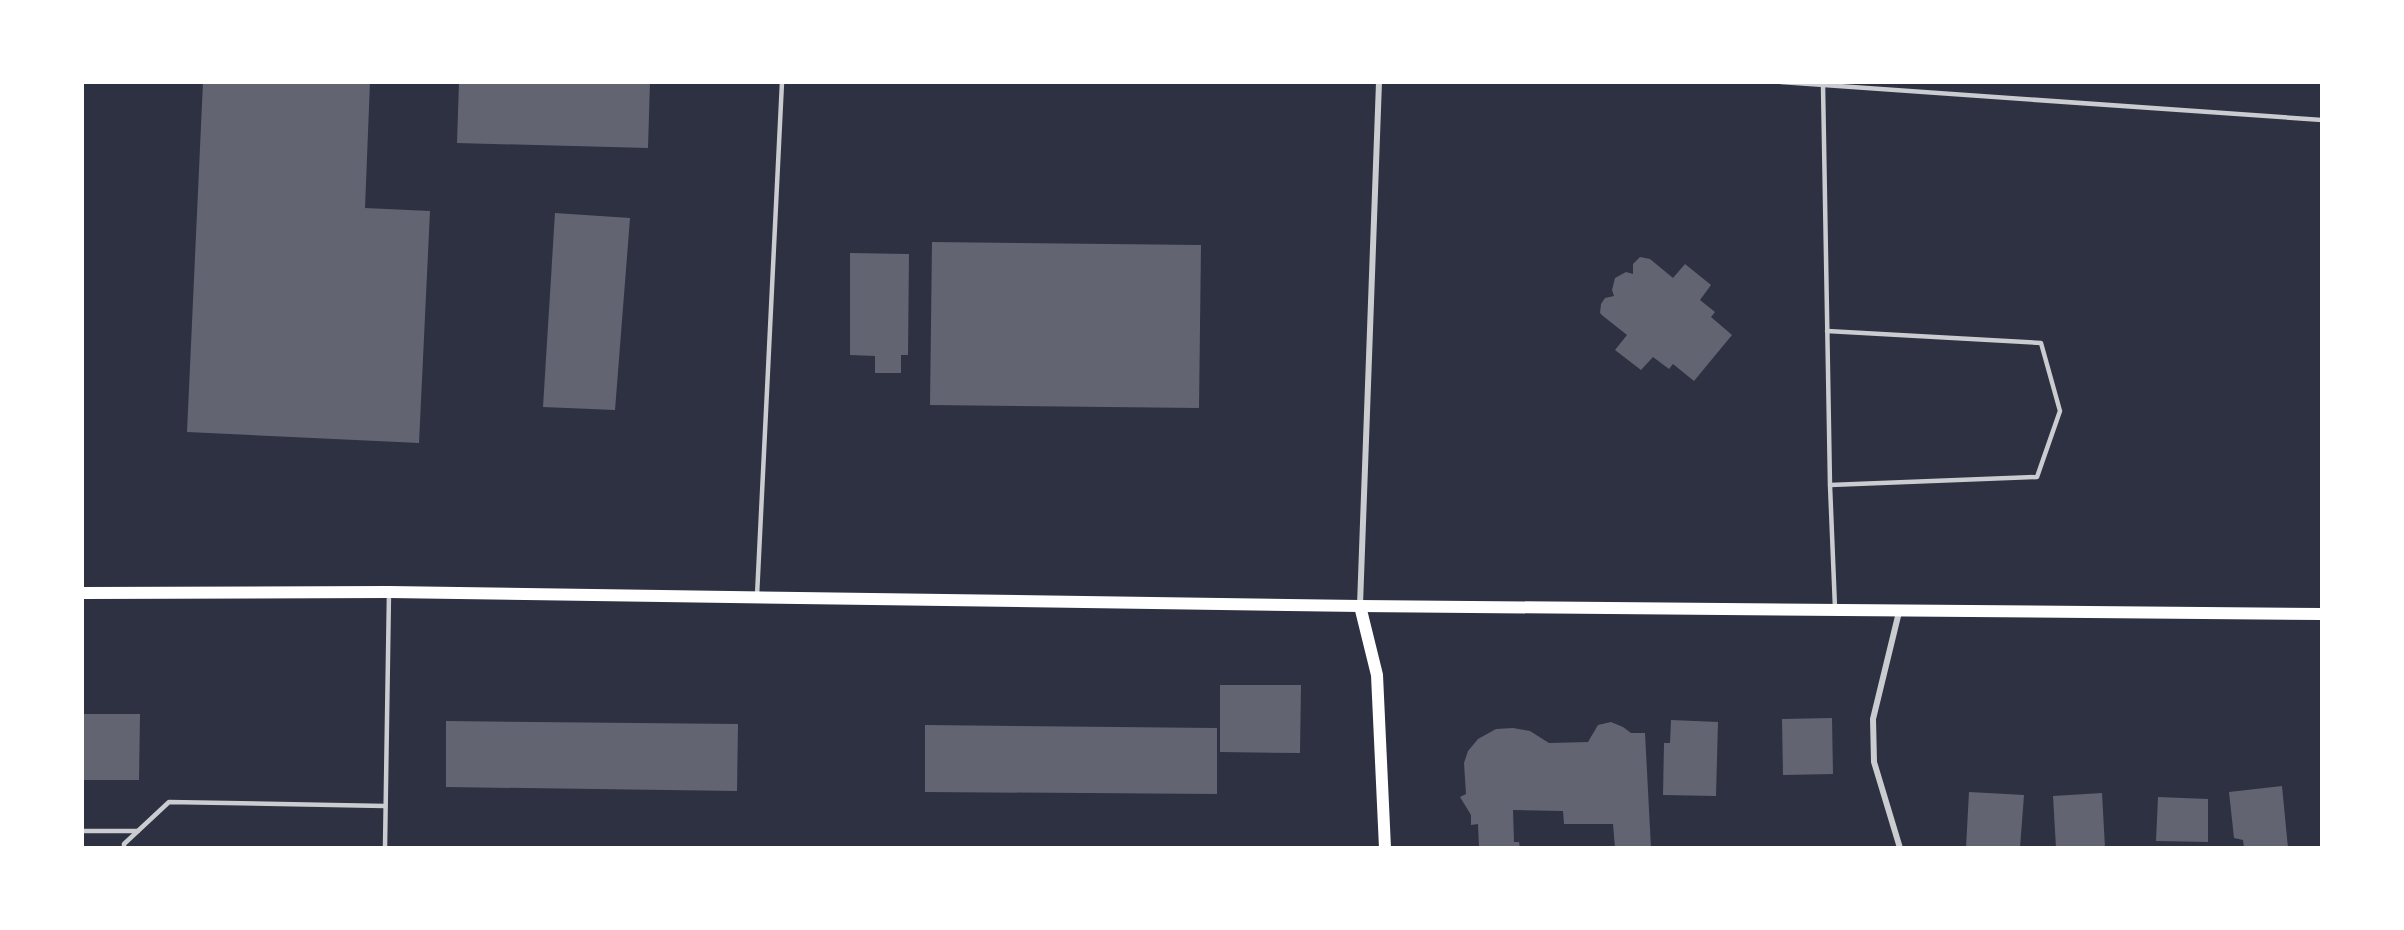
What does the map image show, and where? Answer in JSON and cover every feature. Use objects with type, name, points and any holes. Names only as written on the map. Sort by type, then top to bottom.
[{"type":"main road","points":[[82,593],[389,592],[1360,606],[2322,614]]},
{"type":"main road","points":[[1360,606],[1377,675],[1384,848]]},
{"type":"street","points":[[1360,606],[1379,82]]},
{"type":"street","points":[[1899,612],[1873,719],[1874,762],[1900,848]]},
{"type":"lane","points":[[757,598],[782,82]]},
{"type":"lane","points":[[1781,82],[2322,120]]},
{"type":"lane","points":[[1823,85],[1830,485],[1835,611]]},
{"type":"lane","points":[[1827,331],[2041,343],[2060,411],[2037,477],[1830,485]]},
{"type":"lane","points":[[385,848],[389,592]]},
{"type":"lane","points":[[124,848],[124,844],[169,801],[385,806]]},
{"type":"lane","points":[[82,831],[138,831]]},
{"type":"building","points":[[203,82],[370,82],[365,208],[430,211],[419,443],[187,432]]},
{"type":"building","points":[[459,82],[650,82],[648,148],[457,143]]},
{"type":"building","points":[[555,213],[630,218],[615,410],[543,407]]},
{"type":"building","points":[[932,242],[1201,245],[1199,408],[930,405]]},
{"type":"building","points":[[850,253],[909,254],[908,355],[901,355],[901,373],[875,373],[875,356],[850,355]]},
{"type":"building","points":[[1640,257],[1650,259],[1673,278],[1685,264],[1711,285],[1700,300],[1715,312],[1711,317],[1732,335],[1694,381],[1673,364],[1669,369],[1653,357],[1641,370],[1615,350],[1627,335],[1600,313],[1601,304],[1605,298],[1614,296],[1612,290],[1615,278],[1626,272],[1633,274],[1633,264]]},
{"type":"building","points":[[1220,685],[1301,685],[1300,753],[1220,752]]},
{"type":"building","points":[[82,714],[140,714],[139,780],[82,780]]},
{"type":"building","points":[[1832,718],[1833,774],[1783,775],[1782,719]]},
{"type":"building","points":[[1671,720],[1718,722],[1716,796],[1663,795],[1664,743],[1670,743]]},
{"type":"building","points":[[446,721],[738,724],[737,791],[446,787]]},
{"type":"building","points":[[1611,722],[1631,733],[1645,733],[1651,848],[1615,848],[1613,824],[1564,824],[1563,811],[1513,810],[1514,842],[1519,842],[1520,848],[1479,848],[1478,824],[1471,825],[1471,815],[1460,797],[1466,794],[1464,763],[1468,751],[1478,739],[1496,729],[1513,728],[1530,731],[1549,743],[1588,742],[1598,725]]},
{"type":"building","points":[[925,725],[1217,728],[1217,794],[925,792]]},
{"type":"building","points":[[2282,786],[2288,848],[2244,848],[2243,840],[2234,838],[2229,792]]},
{"type":"building","points":[[1969,792],[2024,795],[2020,848],[1966,848]]},
{"type":"building","points":[[2102,793],[2105,848],[2056,848],[2053,796]]},
{"type":"building","points":[[2158,797],[2208,799],[2208,842],[2156,841]]}]
